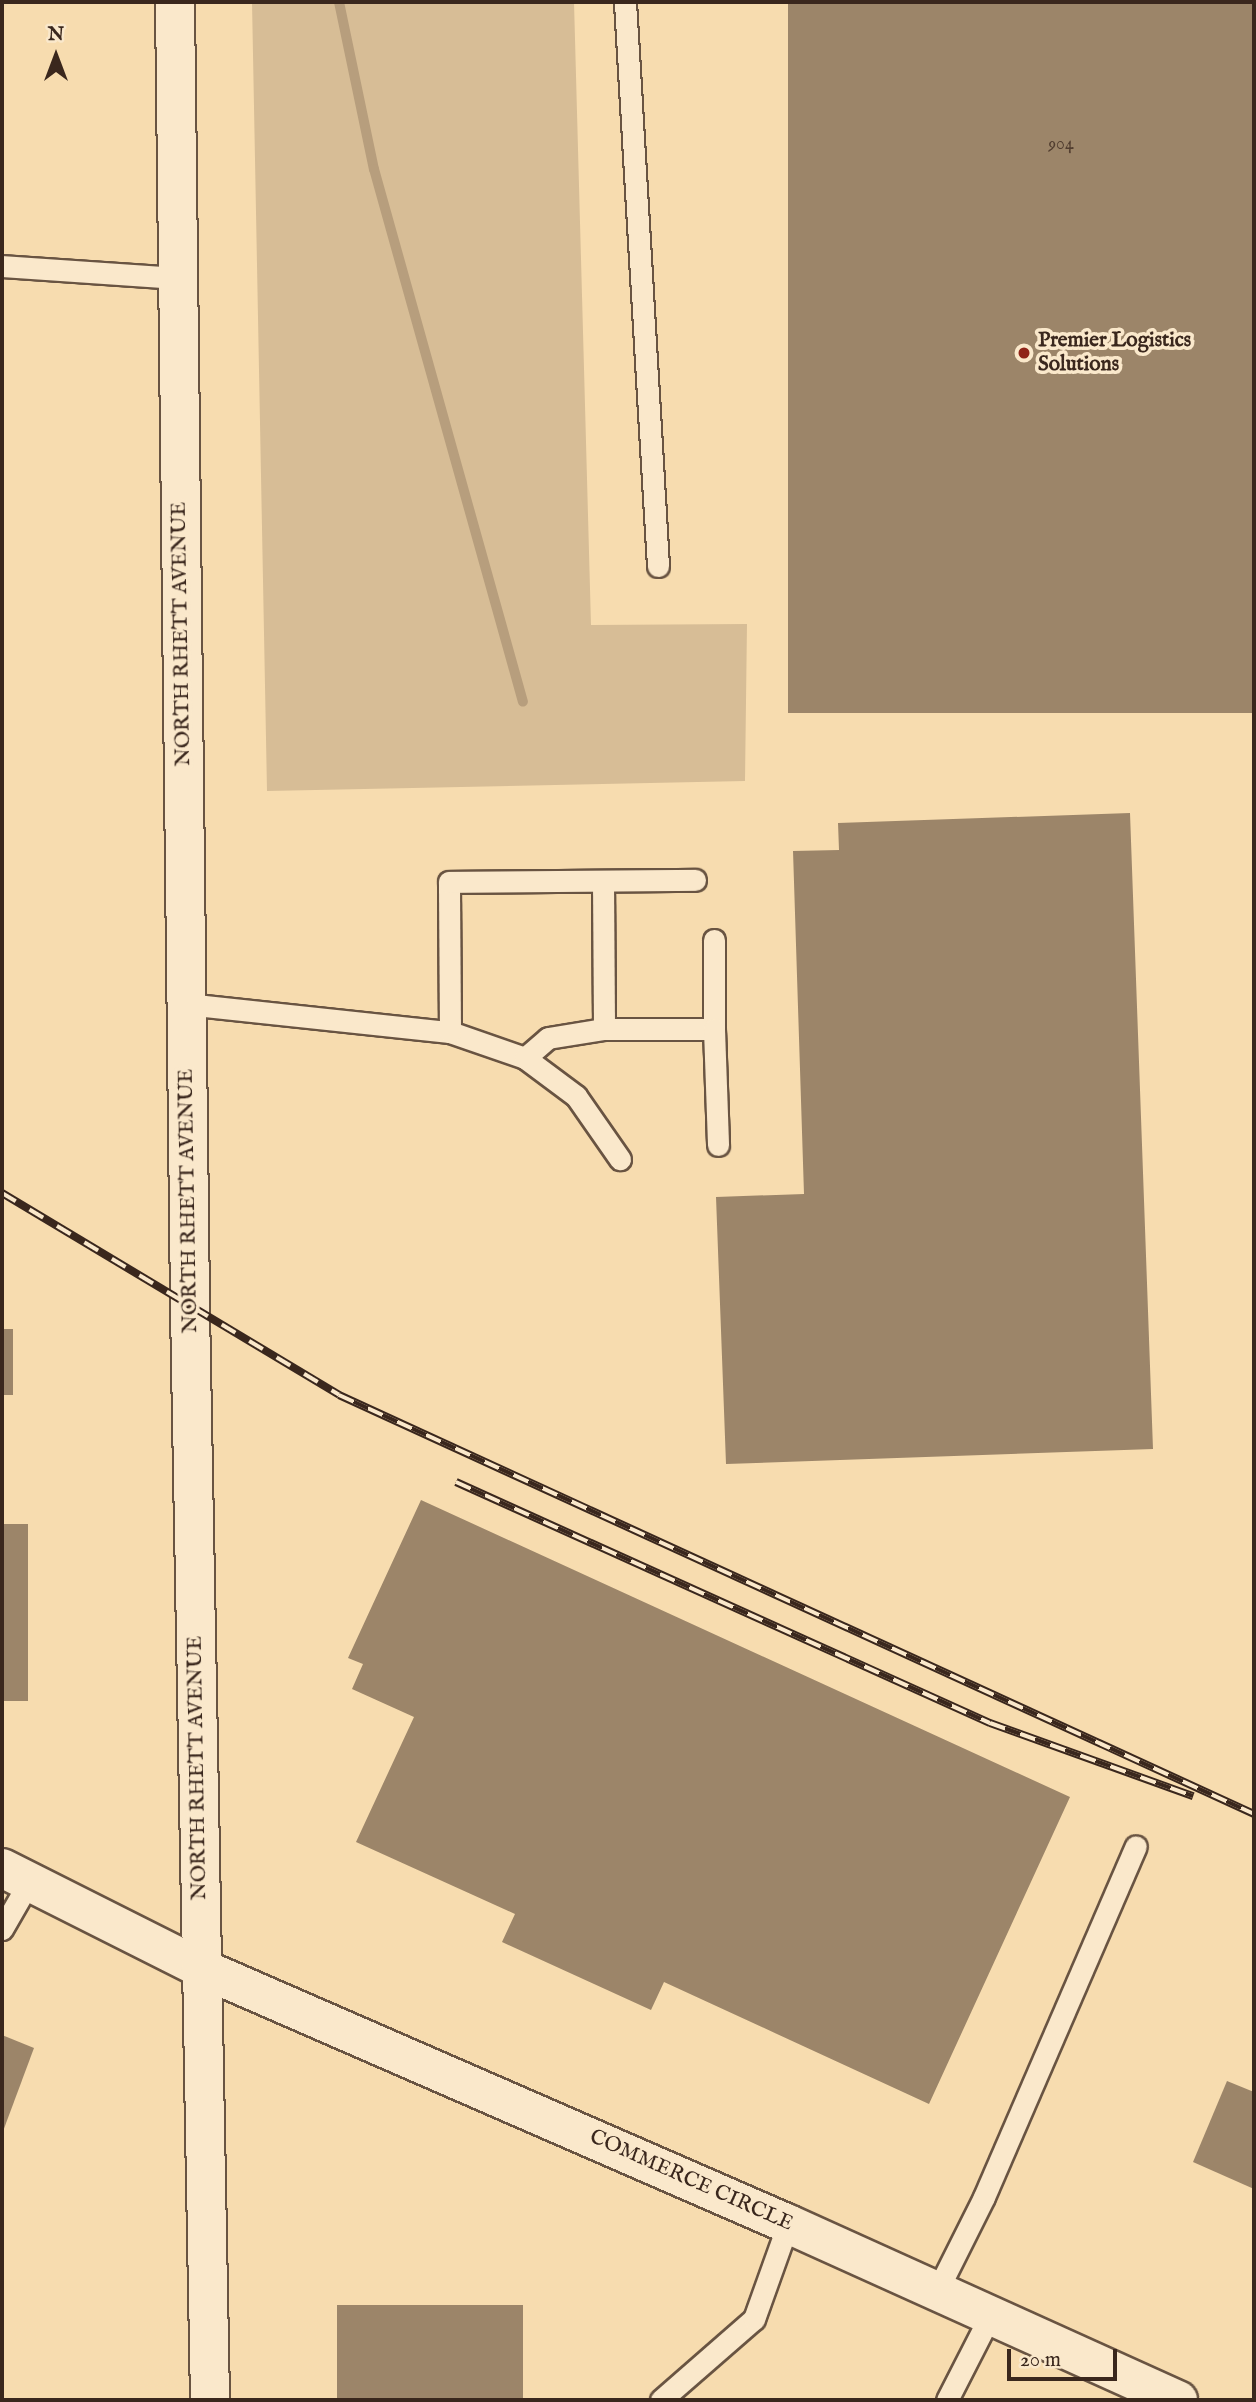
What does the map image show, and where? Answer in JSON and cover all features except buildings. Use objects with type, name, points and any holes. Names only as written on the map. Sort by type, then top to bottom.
[{"type":"main road","name":"NORTH RHETT AVENUE","points":[[175,2],[201,1968],[211,2400]]},
{"type":"main road","name":"COMMERCE CIRCLE","points":[[15,1875],[201,1968],[788,2224],[1178,2400]]},
{"type":"lane","points":[[625,2],[658,566]]},
{"type":"lane","points":[[2,266],[178,278]]},
{"type":"lane","points":[[450,1032],[449,882],[695,880]]},
{"type":"lane","points":[[603,881],[604,1029]]},
{"type":"lane","points":[[714,940],[718,1145]]},
{"type":"lane","points":[[187,1004],[450,1032],[526,1058],[576,1096],[620,1159]]},
{"type":"lane","points":[[526,1058],[548,1038],[604,1029],[714,1029]]},
{"type":"lane","points":[[937,2291],[985,2197],[1136,1846]]},
{"type":"lane","points":[[2,1929],[15,1875]]},
{"type":"lane","points":[[661,2400],[754,2319],[788,2224]]},
{"type":"lane","points":[[947,2400],[990,2316]]},
{"type":"shaded area","points":[[252,2],[574,2],[591,625],[747,624],[745,781],[267,791]]},
{"type":"waterway","points":[[339,2],[374,169],[523,702]]},
{"type":"railway","points":[[2,1193],[339,1395],[1254,1814]]},
{"type":"railway","points":[[456,1482],[990,1723],[1193,1796]]},
{"type":"place","name":"Premier Logistics Solutions","points":[[1024,353]]}]
